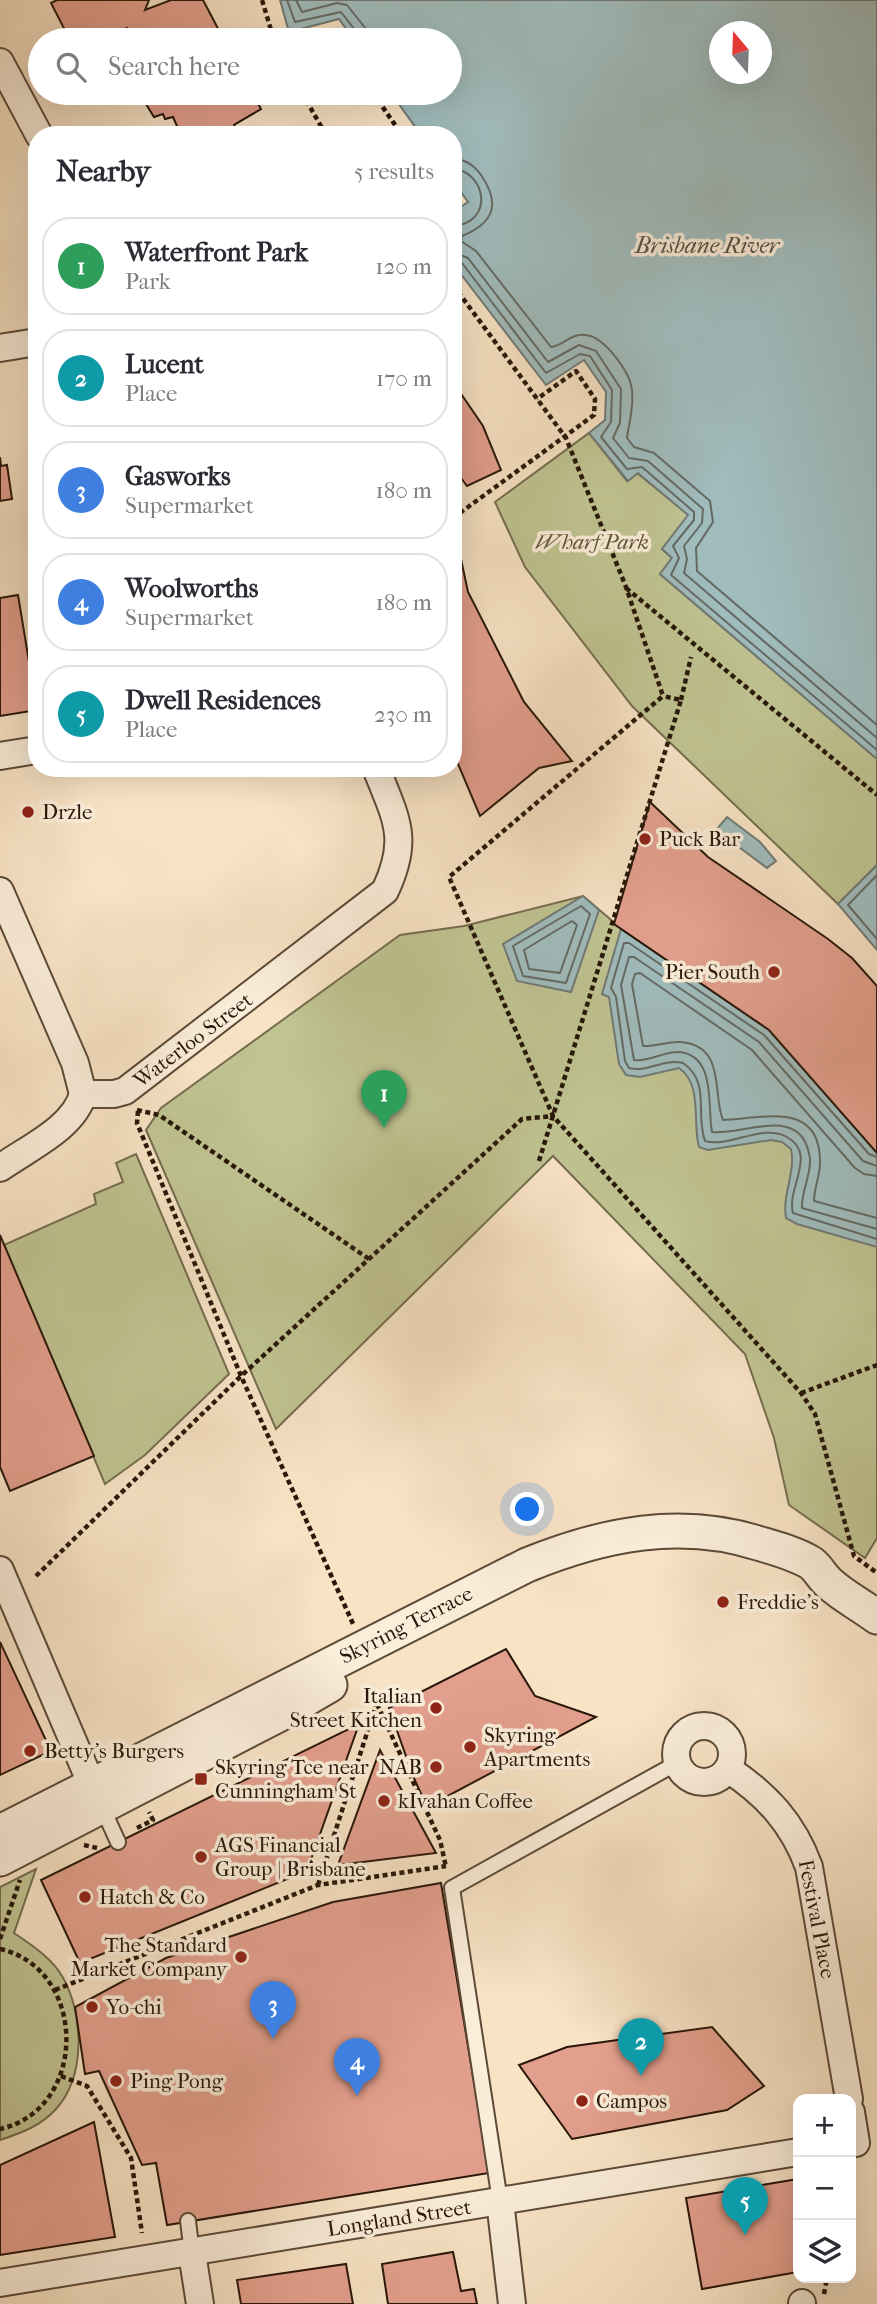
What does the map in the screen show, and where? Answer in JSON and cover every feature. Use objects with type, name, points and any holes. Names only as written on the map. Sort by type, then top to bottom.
[{"type":"street","points":[[0,62],[34,126]]},
{"type":"street","points":[[0,348],[28,343]]},
{"type":"street","points":[[0,757],[28,752]]},
{"type":"street","name":"Waterloo Street","points":[[83,1094],[114,1094],[131,1101],[385,891],[397,867],[399,835],[379,777]]},
{"type":"street","points":[[0,891],[75,1063],[83,1094],[80,1106],[69,1120],[0,1168]]},
{"type":"street","name":"Skyring Terrace","points":[[0,1859],[34,1842],[97,1796],[479,1588],[574,1546],[614,1535],[665,1530],[710,1532],[749,1540],[786,1551],[813,1564],[828,1583],[877,1617]]},
{"type":"street","points":[[0,1570],[97,1796]]},
{"type":"street","points":[[708,1726],[725,1735],[731,1745],[732,1758],[728,1769],[716,1780],[701,1782],[687,1776],[677,1763],[676,1751],[681,1739],[696,1728],[708,1726]]},
{"type":"street","name":"Festival Place","points":[[728,1769],[761,1791],[785,1819],[800,1843],[809,1867],[848,2094]]},
{"type":"street","name":"Skyring Terrace","points":[[0,1832],[97,1796]]},
{"type":"street","name":"Longland Street","points":[[0,2283],[793,2153]]},
{"type":"street","points":[[500,2201],[512,2304]]},
{"type":"street","points":[[192,2253],[200,2304]]},
{"type":"lane","points":[[500,2201],[452,1888],[677,1763]]},
{"type":"lane","points":[[97,1796],[118,1842]]},
{"type":"lane","points":[[188,2221],[192,2253]]},
{"type":"path","points":[[262,0],[270,28]]},
{"type":"path","points":[[309,105],[321,126]]},
{"type":"path","points":[[381,105],[396,126]]},
{"type":"path","points":[[462,297],[566,438],[626,587],[663,696]]},
{"type":"path","points":[[462,512],[594,415],[596,398],[576,371],[537,399]]},
{"type":"path","points":[[626,587],[877,795]]},
{"type":"path","points":[[539,1161],[681,701],[691,657]]},
{"type":"path","points":[[663,696],[681,701]]},
{"type":"path","points":[[663,696],[449,877],[553,1116],[801,1393],[815,1414],[855,1556],[877,1573]]},
{"type":"path","points":[[131,1101],[159,1115],[369,1259]]},
{"type":"path","points":[[131,1101],[137,1123],[241,1376],[356,1630]]},
{"type":"path","points":[[37,1576],[241,1376],[522,1119],[553,1116]]},
{"type":"path","points":[[801,1393],[877,1366]]},
{"type":"path","points":[[318,1885],[376,1704],[440,1840],[452,1888]]},
{"type":"path","points":[[137,1828],[153,1820]]},
{"type":"path","points":[[0,1939],[34,1842]]},
{"type":"path","points":[[55,1990],[318,1885],[446,1866]]},
{"type":"path","points":[[0,1949],[26,1960],[55,1990],[64,2009],[68,2030],[68,2051],[60,2076],[47,2098],[28,2116],[0,2129]]},
{"type":"path","points":[[60,2076],[87,2086],[131,2158],[142,2233]]},
{"type":"green space","name":"Wharf Park","points":[[589,433],[627,481],[637,473],[689,515],[662,549],[672,558],[660,574],[877,759],[877,865],[838,904],[632,706],[525,567],[495,502]]},
{"type":"green space","points":[[583,896],[623,930],[769,1030],[877,1153],[877,1538],[865,1558],[789,1505],[774,1438],[745,1354],[553,1156],[276,1429],[146,1130],[161,1108],[400,935],[464,926]]},
{"type":"green space","points":[[136,1154],[229,1374],[145,1455],[105,1484],[4,1245],[96,1204],[94,1194],[123,1182],[116,1163]]},
{"type":"green space","points":[[36,1869],[14,1933],[47,1957],[62,1976],[75,2008],[78,2026],[77,2062],[73,2080],[56,2109],[30,2128],[0,2140],[0,1887]]},
{"type":"water","name":"Brisbane River","points":[[280,0],[877,0],[877,759],[660,574],[672,558],[662,549],[688,515],[638,473],[628,481],[589,433],[605,420],[606,392],[584,360],[546,385],[462,276],[462,206],[468,202],[462,194],[462,126],[415,126],[400,105],[462,105],[462,28],[345,28],[339,19],[304,28],[288,28]]},
{"type":"water","points":[[727,817],[760,842],[776,861],[767,868],[716,830]]},
{"type":"water","points":[[877,865],[877,950],[838,904]]},
{"type":"water","points":[[583,896],[599,910],[571,992],[517,981],[503,944]]},
{"type":"water","points":[[621,929],[769,1030],[877,1153],[877,1247],[797,1224],[786,1218],[792,1158],[791,1149],[782,1142],[771,1140],[708,1150],[699,1147],[694,1094],[686,1075],[679,1068],[640,1077],[626,1075],[619,1064],[609,997],[602,994]]},
{"type":"building","points":[[57,0],[149,0],[145,10],[171,0],[203,0],[218,28],[64,28],[51,3]]},
{"type":"building","points":[[147,105],[259,105],[261,109],[234,126],[177,126],[173,117],[165,119],[163,114],[154,117]]},
{"type":"building","points":[[462,395],[483,426],[501,470],[467,486],[462,479]]},
{"type":"building","points":[[0,457],[1,466],[7,465],[12,499],[0,501]]},
{"type":"building","points":[[462,564],[468,592],[524,702],[572,761],[539,768],[480,816],[462,773]]},
{"type":"building","points":[[18,595],[28,656],[28,711],[0,716],[0,598]]},
{"type":"building","name":"Pier South","points":[[650,802],[708,857],[828,939],[852,958],[877,986],[877,1153],[769,1030],[614,924]]},
{"type":"building","points":[[0,1235],[94,1456],[10,1491],[0,1467]]},
{"type":"building","points":[[0,1642],[51,1751],[0,1775]]},
{"type":"building","name":"Skyring Apartments","points":[[506,1649],[535,1696],[596,1717],[427,1807],[389,1708]]},
{"type":"building","name":"AGS Financial Group | Brisbane","points":[[359,1724],[307,1871],[80,1963],[41,1880]]},
{"type":"building","name":"kIvahan Coffee","points":[[380,1750],[436,1853],[338,1865]]},
{"type":"building","points":[[441,1883],[489,2173],[167,2225],[156,2163],[142,2165],[99,2071],[85,2074],[75,2007],[166,1958],[333,1902]]},
{"type":"building","points":[[712,2027],[764,2086],[727,2110],[572,2139],[519,2065],[567,2047]]},
{"type":"building","points":[[94,2122],[115,2237],[0,2255],[0,2165]]},
{"type":"building","points":[[793,2180],[793,2273],[702,2289],[686,2198]]},
{"type":"building","points":[[453,2252],[461,2291],[474,2289],[477,2304],[388,2304],[382,2264]]},
{"type":"building","points":[[346,2264],[353,2304],[241,2304],[237,2280]]},
{"type":"place","name":"Drzle","points":[[28,812]]},
{"type":"place","name":"Puck Bar","points":[[645,839]]},
{"type":"place","name":"Pier South","points":[[774,972]]},
{"type":"place","name":"Waterfront Park","points":[[384,1128]]},
{"type":"place","name":"Freddie's","points":[[723,1602]]},
{"type":"place","name":"Italian Street Kitchen","points":[[436,1708]]},
{"type":"place","name":"Skyring Apartments","points":[[470,1747]]},
{"type":"place","name":"Betty's Burgers","points":[[30,1751]]},
{"type":"place","name":"NAB","points":[[436,1767]]},
{"type":"place","name":"Skyring Tce near Cunningham St","points":[[201,1779]]},
{"type":"place","name":"kIvahan Coffee","points":[[384,1801]]},
{"type":"place","name":"AGS Financial Group | Brisbane","points":[[201,1857]]},
{"type":"place","name":"Hatch & Co","points":[[85,1897]]},
{"type":"place","name":"The Standard Market Company","points":[[241,1957]]},
{"type":"place","name":"Yo-chi","points":[[92,2007]]},
{"type":"place","name":"Gasworks","points":[[273,2039]]},
{"type":"place","name":"Lucent","points":[[641,2076]]},
{"type":"place","name":"Ping Pong","points":[[116,2081]]},
{"type":"place","name":"Woolworths","points":[[357,2096]]},
{"type":"place","name":"Campos","points":[[582,2101]]},
{"type":"place","name":"Dwell Residences","points":[[745,2235]]}]
